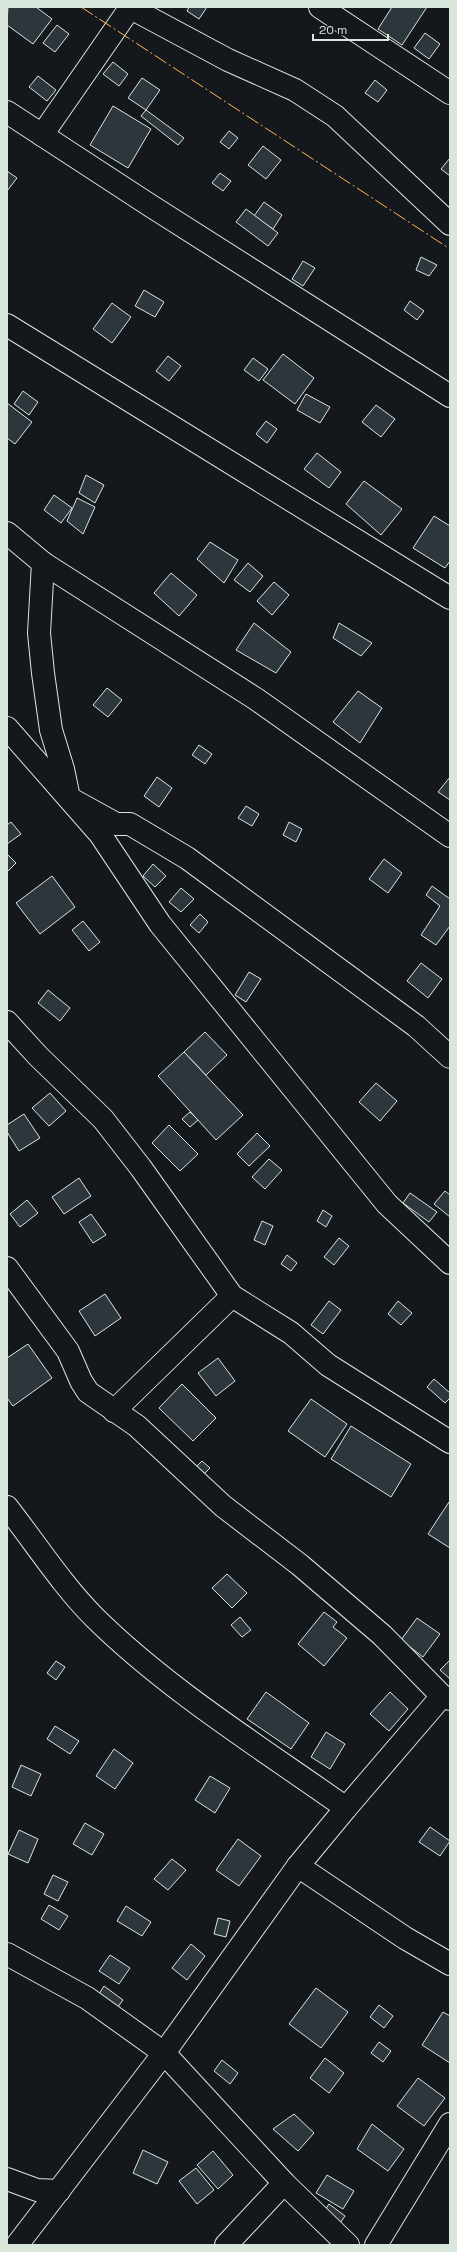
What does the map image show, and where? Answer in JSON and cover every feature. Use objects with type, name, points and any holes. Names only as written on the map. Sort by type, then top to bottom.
[{"type":"street","points":[[42,135],[129,7],[228,60],[295,90],[328,112],[450,224]]},
{"type":"street","points":[[320,7],[450,93]]},
{"type":"street","points":[[7,112],[164,215],[450,396]]},
{"type":"street","points":[[7,325],[450,598]]},
{"type":"street","points":[[7,533],[42,563],[256,700],[450,836]]},
{"type":"street","points":[[42,563],[40,633],[43,673],[51,730],[64,769],[69,798]]},
{"type":"street","points":[[7,728],[100,834],[160,924],[387,1204],[450,1263]]},
{"type":"street","points":[[69,798],[116,824],[130,824],[188,858],[416,1026],[450,1057]]},
{"type":"street","points":[[7,1022],[38,1056],[103,1119],[141,1168],[232,1296],[290,1333],[328,1365],[450,1442]]},
{"type":"street","points":[[7,1268],[62,1342],[88,1392],[153,1440],[222,1506],[300,1565],[382,1635],[446,1698],[346,1808],[298,1866],[164,2054],[17,2245]]},
{"type":"street","points":[[114,1411],[232,1296]]},
{"type":"street","points":[[7,1507],[95,1617],[129,1649],[201,1706],[346,1808]]},
{"type":"street","points":[[298,1866],[405,1938],[450,1964]]},
{"type":"street","points":[[7,1954],[87,1998],[164,2054],[284,2183],[348,2245]]},
{"type":"street","points":[[376,2245],[450,2124]]},
{"type":"street","points":[[7,2179],[37,2190],[60,2191]]},
{"type":"street","points":[[226,2245],[284,2183]]},
{"type":"building","points":[[8,7],[36,7],[52,19],[33,44],[7,25]]},
{"type":"building","points":[[189,7],[207,7],[199,19],[187,11]]},
{"type":"building","points":[[392,7],[427,7],[402,45],[378,29]]},
{"type":"building","points":[[57,25],[69,34],[55,52],[43,43]]},
{"type":"building","points":[[425,33],[440,44],[429,59],[414,48]]},
{"type":"building","points":[[113,62],[128,74],[119,86],[103,74]]},
{"type":"building","points":[[38,76],[56,90],[47,101],[29,87]]},
{"type":"building","points":[[142,78],[160,90],[146,110],[128,98]]},
{"type":"building","points":[[375,80],[387,90],[378,102],[365,93]]},
{"type":"building","points":[[113,106],[151,129],[128,168],[90,145]]},
{"type":"building","points":[[146,110],[184,138],[178,145],[141,116]]},
{"type":"building","points":[[229,131],[238,138],[229,149],[220,142]]},
{"type":"building","points":[[263,146],[281,160],[266,179],[248,165]]},
{"type":"building","points":[[450,158],[450,176],[441,169]]},
{"type":"building","points":[[7,171],[17,178],[7,191]]},
{"type":"building","points":[[220,173],[231,181],[223,191],[212,183]]},
{"type":"building","points":[[264,202],[282,215],[273,229],[254,216]]},
{"type":"building","points":[[246,209],[278,233],[268,246],[236,222]]},
{"type":"building","points":[[421,257],[437,265],[429,276],[416,270]]},
{"type":"building","points":[[303,261],[315,268],[303,286],[292,279]]},
{"type":"building","points":[[144,290],[164,302],[155,317],[135,306]]},
{"type":"building","points":[[410,301],[424,311],[417,320],[404,310]]},
{"type":"building","points":[[112,303],[131,317],[112,343],[93,329]]},
{"type":"building","points":[[283,354],[314,378],[295,404],[263,380]]},
{"type":"building","points":[[168,356],[181,366],[169,381],[156,371]]},
{"type":"building","points":[[253,358],[268,369],[259,381],[244,370]]},
{"type":"building","points":[[23,391],[38,402],[29,415],[14,404]]},
{"type":"building","points":[[306,394],[330,407],[320,423],[297,410]]},
{"type":"building","points":[[7,403],[32,422],[15,444],[7,438]]},
{"type":"building","points":[[376,405],[395,419],[381,437],[362,422]]},
{"type":"building","points":[[266,421],[277,429],[267,443],[256,434]]},
{"type":"building","points":[[317,453],[341,472],[329,488],[304,469]]},
{"type":"building","points":[[86,475],[104,485],[95,503],[79,493]]},
{"type":"building","points":[[364,481],[402,509],[381,535],[346,504]]},
{"type":"building","points":[[54,495],[72,508],[61,523],[44,510]]},
{"type":"building","points":[[77,498],[95,507],[83,534],[67,521]]},
{"type":"building","points":[[434,516],[450,526],[450,561],[445,568],[413,548]]},
{"type":"building","points":[[210,542],[238,560],[224,583],[197,559]]},
{"type":"building","points":[[248,563],[263,576],[250,592],[234,580]]},
{"type":"building","points":[[171,573],[197,595],[179,616],[154,593]]},
{"type":"building","points":[[274,582],[289,595],[272,615],[257,601]]},
{"type":"building","points":[[254,623],[291,652],[276,673],[236,650]]},
{"type":"building","points":[[339,623],[372,643],[361,656],[333,638]]},
{"type":"building","points":[[107,688],[122,700],[108,717],[93,705]]},
{"type":"building","points":[[358,691],[382,708],[360,743],[333,722]]},
{"type":"building","points":[[199,745],[212,754],[205,764],[192,755]]},
{"type":"building","points":[[157,777],[172,788],[159,807],[144,796]]},
{"type":"building","points":[[450,777],[450,800],[438,792]]},
{"type":"building","points":[[246,806],[259,814],[252,826],[238,818]]},
{"type":"building","points":[[11,822],[21,834],[7,844],[7,825]]},
{"type":"building","points":[[289,822],[302,829],[296,842],[283,835]]},
{"type":"building","points":[[7,854],[16,863],[7,872]]},
{"type":"building","points":[[384,859],[402,873],[388,893],[369,879]]},
{"type":"building","points":[[153,864],[166,876],[155,887],[143,876]]},
{"type":"building","points":[[52,876],[75,907],[40,934],[16,903]]},
{"type":"building","points":[[432,886],[450,899],[450,926],[436,945],[421,935],[440,906],[426,895]]},
{"type":"building","points":[[181,888],[194,899],[181,912],[169,902]]},
{"type":"building","points":[[200,914],[208,922],[199,933],[190,925]]},
{"type":"building","points":[[83,921],[100,942],[89,951],[72,930]]},
{"type":"building","points":[[421,963],[442,979],[428,998],[407,981]]},
{"type":"building","points":[[249,972],[261,979],[246,1002],[235,995]]},
{"type":"building","points":[[48,990],[70,1008],[60,1021],[38,1003]]},
{"type":"building","points":[[205,1032],[227,1055],[206,1075],[184,1052]]},
{"type":"building","points":[[184,1052],[243,1115],[216,1140],[158,1076]]},
{"type":"building","points":[[376,1083],[397,1101],[380,1121],[359,1102]]},
{"type":"building","points":[[50,1093],[66,1111],[49,1126],[32,1108]]},
{"type":"building","points":[[190,1112],[198,1120],[190,1127],[182,1119]]},
{"type":"building","points":[[24,1114],[40,1138],[19,1151],[7,1132],[7,1125]]},
{"type":"building","points":[[169,1125],[198,1154],[180,1171],[152,1143]]},
{"type":"building","points":[[257,1133],[270,1146],[249,1166],[237,1154]]},
{"type":"building","points":[[269,1159],[282,1170],[265,1189],[252,1177]]},
{"type":"building","points":[[79,1178],[91,1196],[64,1214],[52,1197]]},
{"type":"building","points":[[445,1191],[450,1195],[450,1217],[434,1204]]},
{"type":"building","points":[[410,1193],[437,1212],[429,1222],[403,1203]]},
{"type":"building","points":[[27,1200],[38,1213],[20,1227],[10,1214]]},
{"type":"building","points":[[323,1210],[332,1216],[326,1227],[317,1221]]},
{"type":"building","points":[[91,1214],[106,1235],[93,1243],[79,1222]]},
{"type":"building","points":[[262,1221],[273,1226],[265,1245],[254,1240]]},
{"type":"building","points":[[339,1238],[349,1246],[334,1265],[324,1257]]},
{"type":"building","points":[[287,1255],[297,1263],[291,1271],[281,1264]]},
{"type":"building","points":[[105,1294],[121,1318],[95,1336],[79,1311]]},
{"type":"building","points":[[329,1301],[341,1310],[323,1334],[311,1325]]},
{"type":"building","points":[[398,1301],[412,1313],[401,1325],[388,1314]]},
{"type":"building","points":[[28,1344],[52,1378],[13,1406],[7,1398],[7,1358]]},
{"type":"building","points":[[218,1358],[235,1381],[216,1396],[198,1373]]},
{"type":"building","points":[[434,1379],[450,1393],[450,1398],[445,1403],[427,1387]]},
{"type":"building","points":[[182,1384],[216,1418],[193,1441],[159,1408]]},
{"type":"building","points":[[311,1399],[347,1424],[325,1457],[288,1431]]},
{"type":"building","points":[[351,1426],[411,1464],[391,1497],[331,1459]]},
{"type":"building","points":[[202,1461],[210,1468],[204,1474],[196,1467]]},
{"type":"building","points":[[449,1502],[450,1503],[450,1548],[428,1534]]},
{"type":"building","points":[[227,1574],[247,1593],[232,1608],[212,1588]]},
{"type":"building","points":[[324,1612],[337,1622],[333,1627],[347,1638],[324,1666],[298,1644]]},
{"type":"building","points":[[240,1617],[251,1630],[242,1637],[231,1625]]},
{"type":"building","points":[[417,1618],[440,1634],[423,1657],[401,1640]]},
{"type":"building","points":[[450,1660],[450,1679],[440,1670]]},
{"type":"building","points":[[56,1661],[65,1667],[56,1680],[47,1673]]},
{"type":"building","points":[[266,1692],[309,1723],[291,1749],[247,1719]]},
{"type":"building","points":[[390,1692],[408,1709],[389,1731],[370,1714]]},
{"type":"building","points":[[55,1726],[79,1741],[70,1754],[47,1739]]},
{"type":"building","points":[[326,1732],[345,1744],[330,1769],[311,1757]]},
{"type":"building","points":[[114,1749],[133,1763],[115,1789],[96,1776]]},
{"type":"building","points":[[21,1765],[41,1774],[31,1796],[12,1787]]},
{"type":"building","points":[[210,1776],[230,1788],[215,1813],[195,1800]]},
{"type":"building","points":[[85,1823],[104,1834],[92,1855],[73,1844]]},
{"type":"building","points":[[430,1827],[450,1841],[440,1856],[419,1842]]},
{"type":"building","points":[[19,1830],[38,1839],[28,1863],[8,1854]]},
{"type":"building","points":[[238,1839],[261,1856],[239,1886],[216,1870]]},
{"type":"building","points":[[172,1859],[186,1870],[168,1890],[154,1879]]},
{"type":"building","points":[[53,1875],[68,1882],[58,1901],[44,1894]]},
{"type":"building","points":[[49,1905],[68,1916],[59,1930],[41,1919]]},
{"type":"building","points":[[126,1906],[151,1922],[142,1936],[117,1921]]},
{"type":"building","points":[[218,1918],[230,1921],[226,1937],[214,1934]]},
{"type":"building","points":[[191,1944],[205,1956],[187,1980],[172,1968]]},
{"type":"building","points":[[110,1955],[130,1968],[119,1984],[99,1971]]},
{"type":"building","points":[[104,1986],[123,2000],[117,2008],[99,1994]]},
{"type":"building","points":[[316,1988],[348,2012],[321,2048],[289,2024]]},
{"type":"building","points":[[379,2005],[393,2016],[384,2028],[370,2017]]},
{"type":"building","points":[[443,2012],[450,2016],[450,2063],[422,2045]]},
{"type":"building","points":[[379,2042],[391,2051],[383,2062],[371,2053]]},
{"type":"building","points":[[325,2058],[344,2073],[329,2093],[310,2078]]},
{"type":"building","points":[[222,2060],[238,2073],[230,2084],[214,2071]]},
{"type":"building","points":[[418,2078],[445,2098],[424,2126],[397,2106]]},
{"type":"building","points":[[294,2114],[314,2133],[298,2151],[273,2129]]},
{"type":"building","points":[[372,2124],[404,2149],[388,2171],[357,2149]]},
{"type":"building","points":[[143,2150],[168,2162],[157,2184],[133,2173]]},
{"type":"building","points":[[213,2151],[233,2175],[218,2189],[197,2165]]},
{"type":"building","points":[[196,2168],[214,2190],[197,2204],[179,2181]]},
{"type":"building","points":[[327,2175],[354,2191],[343,2209],[316,2193]]},
{"type":"building","points":[[329,2204],[345,2216],[336,2229],[320,2218]]},
{"type":"power","points":[[81,7],[450,249]]}]
